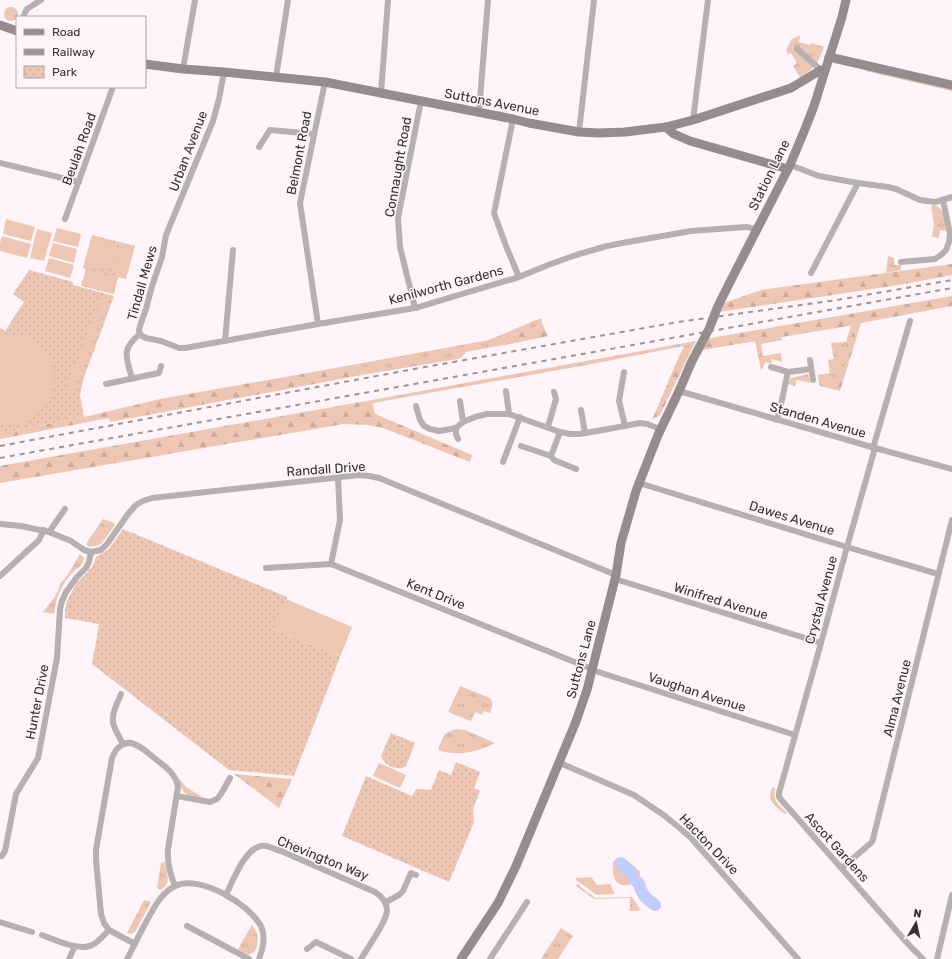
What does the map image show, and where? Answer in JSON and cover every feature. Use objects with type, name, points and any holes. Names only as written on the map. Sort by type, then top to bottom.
[{"type":"street","points":[[23,16],[27,8],[41,0]]},
{"type":"street","points":[[183,69],[195,0]]},
{"type":"street","points":[[276,77],[288,0]]},
{"type":"street","points":[[381,93],[388,0]]},
{"type":"street","points":[[479,112],[488,0]]},
{"type":"street","points":[[578,132],[594,0]]},
{"type":"street","points":[[693,120],[708,0]]},
{"type":"street","name":"Station Lane","points":[[696,354],[709,329],[718,306],[789,167],[814,106],[823,70],[829,57],[846,0]]},
{"type":"street","points":[[0,26],[16,31]]},
{"type":"street","points":[[797,49],[823,70]]},
{"type":"street","points":[[829,57],[952,85]]},
{"type":"street","name":"Suttons Avenue","points":[[146,64],[325,82],[529,123],[578,132],[599,133],[625,132],[666,127],[693,120],[791,88],[823,70]]},
{"type":"street","name":"Urban Avenue","points":[[166,235],[213,121],[224,72]]},
{"type":"street","name":"Belmont Road","points":[[318,324],[300,203],[325,82]]},
{"type":"street","name":"Beulah Road","points":[[65,219],[113,88]]},
{"type":"street","name":"Connaught Road","points":[[415,308],[400,247],[398,218],[421,101]]},
{"type":"street","points":[[513,119],[494,213],[519,277]]},
{"type":"street","points":[[666,127],[674,134],[690,141],[819,176],[888,187],[920,200],[935,202],[952,197]]},
{"type":"street","points":[[259,147],[270,130],[314,134]]},
{"type":"street","points":[[0,163],[79,182]]},
{"type":"street","points":[[811,273],[858,183]]},
{"type":"street","points":[[901,262],[935,259],[946,250],[950,234],[943,200]]},
{"type":"street","name":"Kenilworth Gardens","points":[[140,334],[144,337],[162,341],[179,348],[186,348],[415,308],[519,277],[556,262],[607,246],[692,231],[746,227],[757,229]]},
{"type":"street","name":"Tindall Mews","points":[[132,378],[127,360],[127,350],[131,342],[140,334],[139,330],[162,257],[166,235]]},
{"type":"street","points":[[225,341],[234,250]]},
{"type":"street","name":"Crystal Avenue","points":[[795,735],[910,321]]},
{"type":"street","name":"Suttons Lane","points":[[461,959],[498,903],[560,764],[587,690],[616,577],[628,516],[660,429],[696,354]]},
{"type":"street","points":[[810,360],[813,380]]},
{"type":"street","points":[[106,384],[159,373],[161,366]]},
{"type":"street","points":[[771,367],[788,372],[811,369]]},
{"type":"street","points":[[624,372],[619,401],[625,426]]},
{"type":"street","points":[[777,420],[788,372]]},
{"type":"street","points":[[506,391],[509,414]]},
{"type":"street","name":"Standen Avenue","points":[[679,391],[874,448],[952,469]]},
{"type":"street","points":[[548,427],[556,399],[554,392]]},
{"type":"street","points":[[460,401],[464,422]]},
{"type":"street","points":[[416,406],[420,420],[424,426],[439,431],[456,428],[475,417],[487,414],[509,414],[560,432],[570,434],[585,433],[642,423],[660,429]]},
{"type":"street","points":[[581,410],[585,433]]},
{"type":"street","points":[[503,462],[520,417]]},
{"type":"street","points":[[456,428],[458,439]]},
{"type":"street","points":[[551,456],[560,432]]},
{"type":"street","points":[[521,446],[551,456],[554,460],[576,469]]},
{"type":"street","name":"Randall Drive","points":[[91,552],[101,550],[107,544],[128,514],[143,500],[359,475],[379,478],[616,577]]},
{"type":"street","points":[[331,564],[340,520],[338,477]]},
{"type":"street","name":"Dawes Avenue","points":[[639,483],[938,574]]},
{"type":"street","points":[[0,576],[39,540],[65,509]]},
{"type":"street","name":"Alma Avenue","points":[[842,868],[872,842],[873,839],[952,522]]},
{"type":"street","points":[[0,524],[46,531],[71,541],[84,550],[91,552]]},
{"type":"street","name":"Hunter Drive","points":[[0,856],[2,856],[5,851],[16,794],[38,758],[56,658],[62,601],[66,592],[86,568],[91,552]]},
{"type":"street","name":"Kent Drive","points":[[266,568],[331,564],[592,670]]},
{"type":"street","name":"Winifred Avenue","points":[[616,577],[821,643]]},
{"type":"street","name":"Vaughan Avenue","points":[[592,670],[795,735]]},
{"type":"street","points":[[120,694],[113,720],[114,727],[123,744]]},
{"type":"street","name":"Ascot Gardens","points":[[795,735],[779,797],[923,959]]},
{"type":"street","points":[[135,944],[109,930],[104,923],[101,914],[96,860],[96,850],[112,758],[115,750],[123,744],[132,743],[139,746],[171,771],[176,778],[178,784],[177,796],[168,849],[172,878],[175,886]]},
{"type":"street","name":"Hacton Drive","points":[[560,764],[634,795],[674,822],[691,838],[798,959]]},
{"type":"street","points":[[177,796],[210,802],[217,799],[230,778]]},
{"type":"street","name":"Chevington Way","points":[[226,895],[247,854],[258,847],[265,846],[281,851],[375,892],[381,895],[386,902]]},
{"type":"street","points":[[361,959],[386,919],[386,902],[400,895],[411,873],[416,875]]},
{"type":"street","points":[[127,959],[157,903],[165,893],[175,886],[185,883],[199,884],[213,889],[226,895],[246,909],[261,926],[264,938],[259,959]]},
{"type":"street","points":[[937,959],[952,894]]},
{"type":"street","points":[[490,959],[527,902]]},
{"type":"street","points":[[0,922],[32,932]]},
{"type":"street","points":[[187,926],[249,959]]},
{"type":"street","points":[[42,935],[80,947],[91,946],[109,930]]},
{"type":"street","points":[[307,949],[316,942],[351,959]]},
{"type":"street","points":[[69,959],[75,946]]},
{"type":"green space","points":[[11,7],[17,11],[18,14],[16,19],[11,21],[6,19],[4,14],[6,9]]},
{"type":"green space","points":[[800,35],[799,42],[810,45],[811,43],[824,47],[815,65],[800,77],[793,66],[797,63],[791,53],[788,55],[786,50],[792,39]]},
{"type":"green space","points":[[865,71],[952,89],[952,91]]},
{"type":"green space","points":[[934,205],[943,212],[947,231],[940,230],[939,238],[932,237],[934,225],[931,206]]},
{"type":"green space","points":[[6,219],[35,227],[31,241],[3,234]]},
{"type":"green space","points":[[57,228],[81,234],[78,247],[53,241]]},
{"type":"green space","points":[[37,229],[52,233],[44,261],[30,258]]},
{"type":"green space","points":[[92,235],[135,246],[126,279],[118,277],[114,294],[81,286],[86,269],[83,268]]},
{"type":"green space","points":[[2,236],[31,244],[27,258],[0,251]]},
{"type":"green space","points":[[92,237],[106,241],[99,269],[85,266]]},
{"type":"green space","points":[[53,243],[77,249],[74,263],[49,256]]},
{"type":"green space","points":[[106,244],[117,247],[111,269],[101,266]]},
{"type":"green space","points":[[119,244],[133,248],[125,276],[111,272]]},
{"type":"green space","points":[[888,256],[894,258],[894,265],[901,265],[901,270],[886,273]]},
{"type":"green space","points":[[49,258],[74,265],[70,278],[45,271]]},
{"type":"green space","points":[[952,264],[952,275],[899,285],[719,312],[724,303],[761,290]]},
{"type":"green space","points":[[29,270],[73,282],[73,285],[114,296],[83,380],[80,395],[84,417],[0,433],[0,328],[5,331],[24,302],[13,294]]},
{"type":"green space","points":[[88,270],[116,278],[112,292],[84,285]]},
{"type":"green space","points":[[102,296],[109,299],[73,392],[66,389]]},
{"type":"green space","points":[[952,296],[952,306],[861,323],[840,391],[820,386],[819,383],[836,386],[855,325],[702,350],[706,339]]},
{"type":"green space","points":[[541,318],[543,325],[511,336],[515,343],[466,352],[458,359],[362,375],[362,372],[313,372],[489,340]]},
{"type":"green space","points":[[856,324],[836,387],[819,383],[818,375],[830,373],[828,360],[834,359],[831,343],[846,342],[851,325]]},
{"type":"green space","points":[[543,325],[548,336],[515,343],[511,336]]},
{"type":"green space","points":[[6,334],[24,337],[40,347],[50,359],[54,373],[53,387],[49,400],[41,411],[29,420],[16,424],[0,424],[0,335]]},
{"type":"green space","points":[[781,337],[782,340],[761,344],[763,356],[781,353],[782,362],[772,359],[771,364],[765,362],[761,370],[755,341]]},
{"type":"green space","points":[[696,341],[694,345],[592,364],[373,403],[372,400]]},
{"type":"green space","points":[[694,345],[660,415],[652,420],[684,346]]},
{"type":"green space","points":[[362,371],[362,375],[110,422],[109,418],[0,439],[0,433],[84,417],[160,399],[313,372]]},
{"type":"green space","points":[[808,374],[811,383],[797,380],[795,386],[788,384],[791,378]]},
{"type":"green space","points":[[372,400],[375,414],[472,455],[470,462],[383,428],[368,425],[344,424],[0,483],[0,466]]},
{"type":"green space","points":[[103,519],[114,523],[115,525],[101,544],[89,547],[86,544]]},
{"type":"green space","points":[[123,529],[287,597],[274,629],[340,657],[294,776],[229,770],[92,664],[99,624],[65,618],[67,601],[76,584],[93,566],[96,557],[109,549]]},
{"type":"green space","points":[[80,554],[84,558],[83,562],[70,575],[64,584],[56,601],[54,614],[43,612],[54,598],[60,584],[67,576]]},
{"type":"green space","points":[[286,599],[352,627],[340,657],[274,629]]},
{"type":"green space","points":[[460,686],[490,698],[492,707],[490,713],[484,711],[482,715],[475,712],[471,721],[448,712]]},
{"type":"green space","points":[[458,729],[465,730],[495,743],[474,751],[460,753],[438,750],[446,733]]},
{"type":"green space","points":[[391,733],[415,743],[406,766],[402,768],[391,767],[381,756]]},
{"type":"green space","points":[[456,762],[480,772],[474,788],[480,791],[473,809],[474,822],[449,882],[342,836],[366,776],[412,796],[416,789],[431,790],[439,770],[451,775]]},
{"type":"green space","points":[[379,763],[406,775],[400,788],[373,776]]},
{"type":"green space","points":[[234,774],[292,779],[279,808]]},
{"type":"green space","points":[[179,778],[186,787],[202,797],[191,796],[185,793],[178,781]]},
{"type":"green space","points":[[773,787],[775,788],[776,802],[786,812],[786,814],[774,805],[770,798]]},
{"type":"green space","points":[[617,858],[621,858],[632,864],[640,872],[637,880],[626,885],[619,884],[616,881],[613,874],[613,862]]},
{"type":"green space","points":[[165,862],[168,881],[164,888],[160,890],[157,888],[161,863]]},
{"type":"green space","points":[[591,877],[597,885],[610,884],[615,894],[597,895],[576,880],[576,878]]},
{"type":"green space","points":[[577,884],[595,898],[632,897],[640,909],[638,911],[630,911],[630,898],[594,899],[576,886]]},
{"type":"green space","points":[[144,900],[151,902],[135,932],[131,934],[127,933]]},
{"type":"green space","points":[[252,925],[256,931],[258,940],[253,953],[247,954],[238,949]]},
{"type":"green space","points":[[561,928],[573,936],[558,959],[541,959]]},
{"type":"waterway","points":[[621,863],[631,872],[645,897],[655,905]]},
{"type":"railway","points":[[0,446],[425,367],[678,322],[837,300],[952,280]]},
{"type":"railway","points":[[0,458],[952,288]]}]
